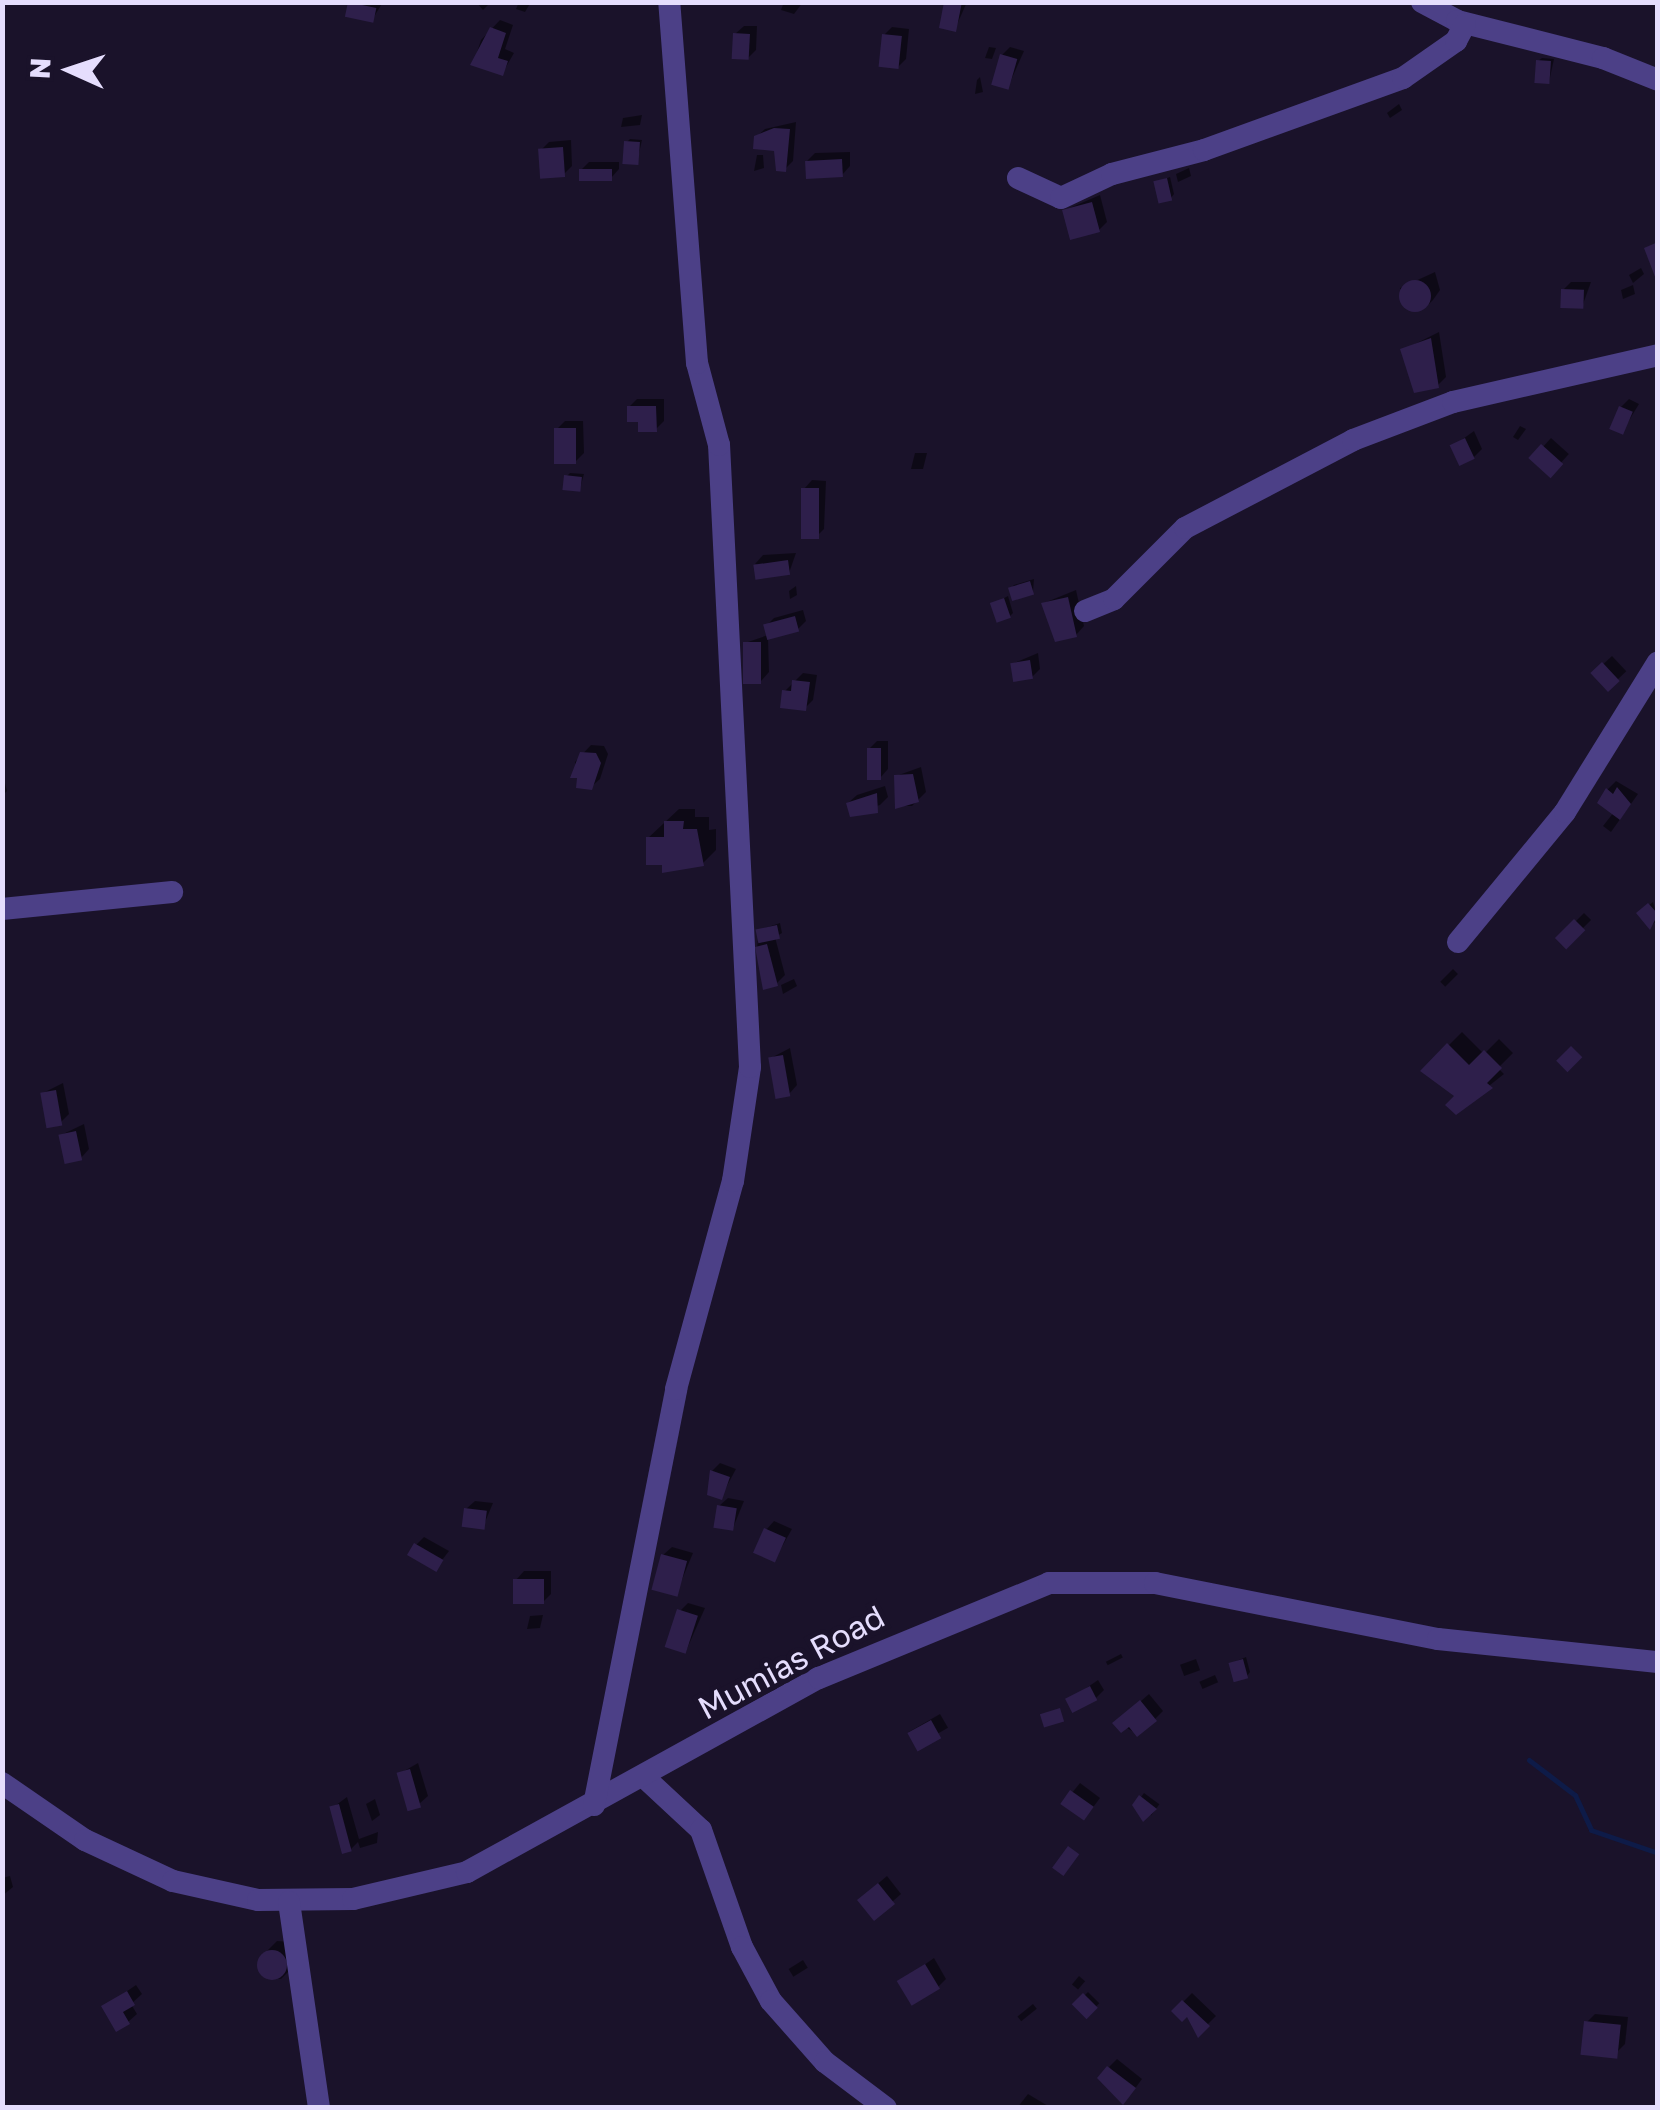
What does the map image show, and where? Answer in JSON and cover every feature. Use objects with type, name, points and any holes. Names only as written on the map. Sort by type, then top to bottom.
[{"type":"street","points":[[594,1805],[676,1389],[733,1180],[750,1067],[719,445],[697,363],[669,2]]},
{"type":"street","points":[[1422,2],[1465,24],[1604,58],[1658,80]]},
{"type":"street","points":[[1018,178],[1061,198],[1112,174],[1204,150],[1402,78],[1456,41],[1465,24]]},
{"type":"street","points":[[1085,611],[1114,599],[1185,528],[1353,440],[1466,398],[1658,355]]},
{"type":"street","points":[[1458,942],[1565,812],[1658,662]]},
{"type":"street","points":[[2,909],[172,892]]},
{"type":"street","name":"Mumias Road","points":[[2,1783],[129,1864],[217,1894],[289,1902],[420,1888],[467,1872],[878,1650],[1016,1593],[1081,1578],[1155,1583],[1474,1645],[1658,1662]]},
{"type":"street","points":[[645,1778],[701,1830],[742,1946],[770,2000],[825,2062],[886,2108]]},
{"type":"street","points":[[289,1902],[319,2108]]},
{"type":"building","points":[[348,2],[376,8],[373,23],[345,17]]},
{"type":"building","points":[[944,2],[962,2],[956,32],[939,28]]},
{"type":"building","points":[[490,27],[506,33],[498,58],[508,61],[503,76],[470,65]]},
{"type":"building","points":[[733,33],[750,34],[749,60],[732,59]]},
{"type":"building","points":[[882,34],[902,36],[898,69],[879,67]]},
{"type":"building","points":[[1000,54],[1017,59],[1008,90],[991,85]]},
{"type":"building","points":[[1536,60],[1551,61],[1549,84],[1534,83]]},
{"type":"building","points":[[774,128],[790,129],[786,172],[776,171],[774,151],[753,149],[754,136]]},
{"type":"building","points":[[624,141],[640,142],[638,165],[622,164]]},
{"type":"building","points":[[563,147],[565,177],[540,179],[538,149]]},
{"type":"building","points":[[842,159],[843,177],[806,179],[805,161]]},
{"type":"building","points":[[579,169],[612,169],[612,181],[579,181]]},
{"type":"building","points":[[1167,178],[1172,200],[1159,204],[1153,181]]},
{"type":"building","points":[[1092,202],[1100,232],[1070,240],[1062,210]]},
{"type":"building","points":[[1658,242],[1658,282],[1657,282],[1644,248]]},
{"type":"building","points":[[1415,280],[1427,284],[1431,296],[1427,308],[1415,312],[1403,308],[1399,296],[1403,284]]},
{"type":"building","points":[[1561,289],[1584,290],[1583,309],[1560,308]]},
{"type":"building","points":[[1431,338],[1439,388],[1414,393],[1400,349]]},
{"type":"building","points":[[627,406],[656,406],[657,432],[638,432],[638,422],[627,422]]},
{"type":"building","points":[[1619,406],[1633,412],[1623,435],[1609,429]]},
{"type":"building","points":[[554,428],[576,428],[576,464],[554,464]]},
{"type":"building","points":[[1465,438],[1475,459],[1459,466],[1450,445]]},
{"type":"building","points":[[1541,444],[1563,464],[1551,478],[1528,458]]},
{"type":"building","points":[[564,475],[582,477],[580,492],[562,490]]},
{"type":"building","points":[[801,488],[819,488],[819,539],[801,539]]},
{"type":"building","points":[[788,560],[790,575],[755,580],[753,565]]},
{"type":"building","points":[[1030,581],[1034,594],[1012,601],[1008,588]]},
{"type":"building","points":[[1068,597],[1077,637],[1055,642],[1041,603]]},
{"type":"building","points":[[1004,598],[1011,618],[997,623],[990,603]]},
{"type":"building","points":[[795,616],[799,631],[767,640],[763,625]]},
{"type":"building","points":[[743,642],[761,642],[761,684],[743,684]]},
{"type":"building","points":[[1030,660],[1033,679],[1013,682],[1010,663]]},
{"type":"building","points":[[1602,662],[1620,681],[1608,692],[1590,673]]},
{"type":"building","points":[[792,680],[810,682],[806,711],[780,708],[782,690],[791,691]]},
{"type":"building","points":[[867,748],[881,748],[881,780],[867,780]]},
{"type":"building","points":[[580,752],[596,753],[601,763],[592,790],[576,788],[577,778],[570,778]]},
{"type":"building","points":[[913,774],[919,802],[895,809],[894,775]]},
{"type":"building","points":[[1617,787],[1631,804],[1620,820],[1597,803],[1606,788],[1613,794]]},
{"type":"building","points":[[877,793],[878,813],[850,817],[846,803]]},
{"type":"building","points":[[664,821],[684,821],[683,829],[697,829],[704,866],[662,873],[662,865],[646,865],[646,837],[664,837]]},
{"type":"building","points":[[1648,903],[1658,914],[1650,930],[1636,913]]},
{"type":"building","points":[[1574,919],[1585,930],[1566,949],[1555,938]]},
{"type":"building","points":[[777,925],[780,939],[758,943],[755,930]]},
{"type":"building","points":[[767,944],[778,986],[763,990],[755,947]]},
{"type":"building","points":[[1447,1043],[1469,1065],[1484,1050],[1502,1068],[1487,1083],[1493,1088],[1456,1115],[1445,1105],[1454,1096],[1420,1071]]},
{"type":"building","points":[[1571,1046],[1582,1057],[1567,1072],[1556,1061]]},
{"type":"building","points":[[783,1055],[790,1096],[776,1099],[768,1058]]},
{"type":"building","points":[[56,1090],[62,1125],[46,1128],[40,1093]]},
{"type":"building","points":[[76,1131],[82,1160],[65,1164],[58,1135]]},
{"type":"building","points":[[710,1470],[730,1477],[722,1500],[707,1495]]},
{"type":"building","points":[[717,1505],[737,1508],[733,1531],[713,1528]]},
{"type":"building","points":[[464,1508],[487,1511],[485,1530],[462,1527]]},
{"type":"building","points":[[764,1528],[786,1538],[775,1562],[753,1553]]},
{"type":"building","points":[[414,1543],[443,1560],[436,1572],[407,1555]]},
{"type":"building","points":[[661,1554],[687,1561],[678,1597],[651,1590]]},
{"type":"building","points":[[513,1579],[544,1579],[544,1604],[513,1604]]},
{"type":"building","points":[[677,1609],[698,1616],[686,1654],[665,1647]]},
{"type":"building","points":[[1243,1659],[1248,1678],[1234,1682],[1229,1663]]},
{"type":"building","points":[[1090,1686],[1097,1700],[1072,1713],[1065,1699]]},
{"type":"building","points":[[1140,1700],[1157,1721],[1137,1737],[1129,1727],[1121,1733],[1112,1723]]},
{"type":"building","points":[[1060,1708],[1064,1721],[1044,1728],[1040,1714]]},
{"type":"building","points":[[931,1720],[941,1738],[918,1751],[907,1733]]},
{"type":"building","points":[[410,1769],[421,1807],[408,1811],[397,1773]]},
{"type":"building","points":[[1070,1790],[1094,1807],[1084,1821],[1060,1804]]},
{"type":"building","points":[[1139,1795],[1157,1809],[1143,1822],[1132,1805]]},
{"type":"building","points":[[339,1804],[352,1851],[342,1854],[329,1807]]},
{"type":"building","points":[[1068,1846],[1079,1854],[1063,1876],[1052,1868]]},
{"type":"building","points":[[878,1883],[895,1904],[874,1921],[857,1900]]},
{"type":"building","points":[[272,1950],[286,1959],[287,1965],[278,1979],[272,1980],[258,1971],[257,1965],[266,1951]]},
{"type":"building","points":[[925,1964],[940,1989],[912,2006],[897,1981]]},
{"type":"building","points":[[127,1991],[135,2005],[123,2012],[130,2024],[116,2032],[101,2006]]},
{"type":"building","points":[[1083,1993],[1098,2008],[1087,2019],[1072,2004]]},
{"type":"building","points":[[1182,2000],[1210,2026],[1198,2038],[1187,2017],[1182,2022],[1171,2011]]},
{"type":"building","points":[[1584,2021],[1621,2025],[1617,2059],[1580,2055]]},
{"type":"building","points":[[1107,2066],[1136,2088],[1123,2105],[1097,2078]]},
{"type":"waterway","points":[[1529,1760],[1575,1795],[1591,1830],[1658,1853]]}]
